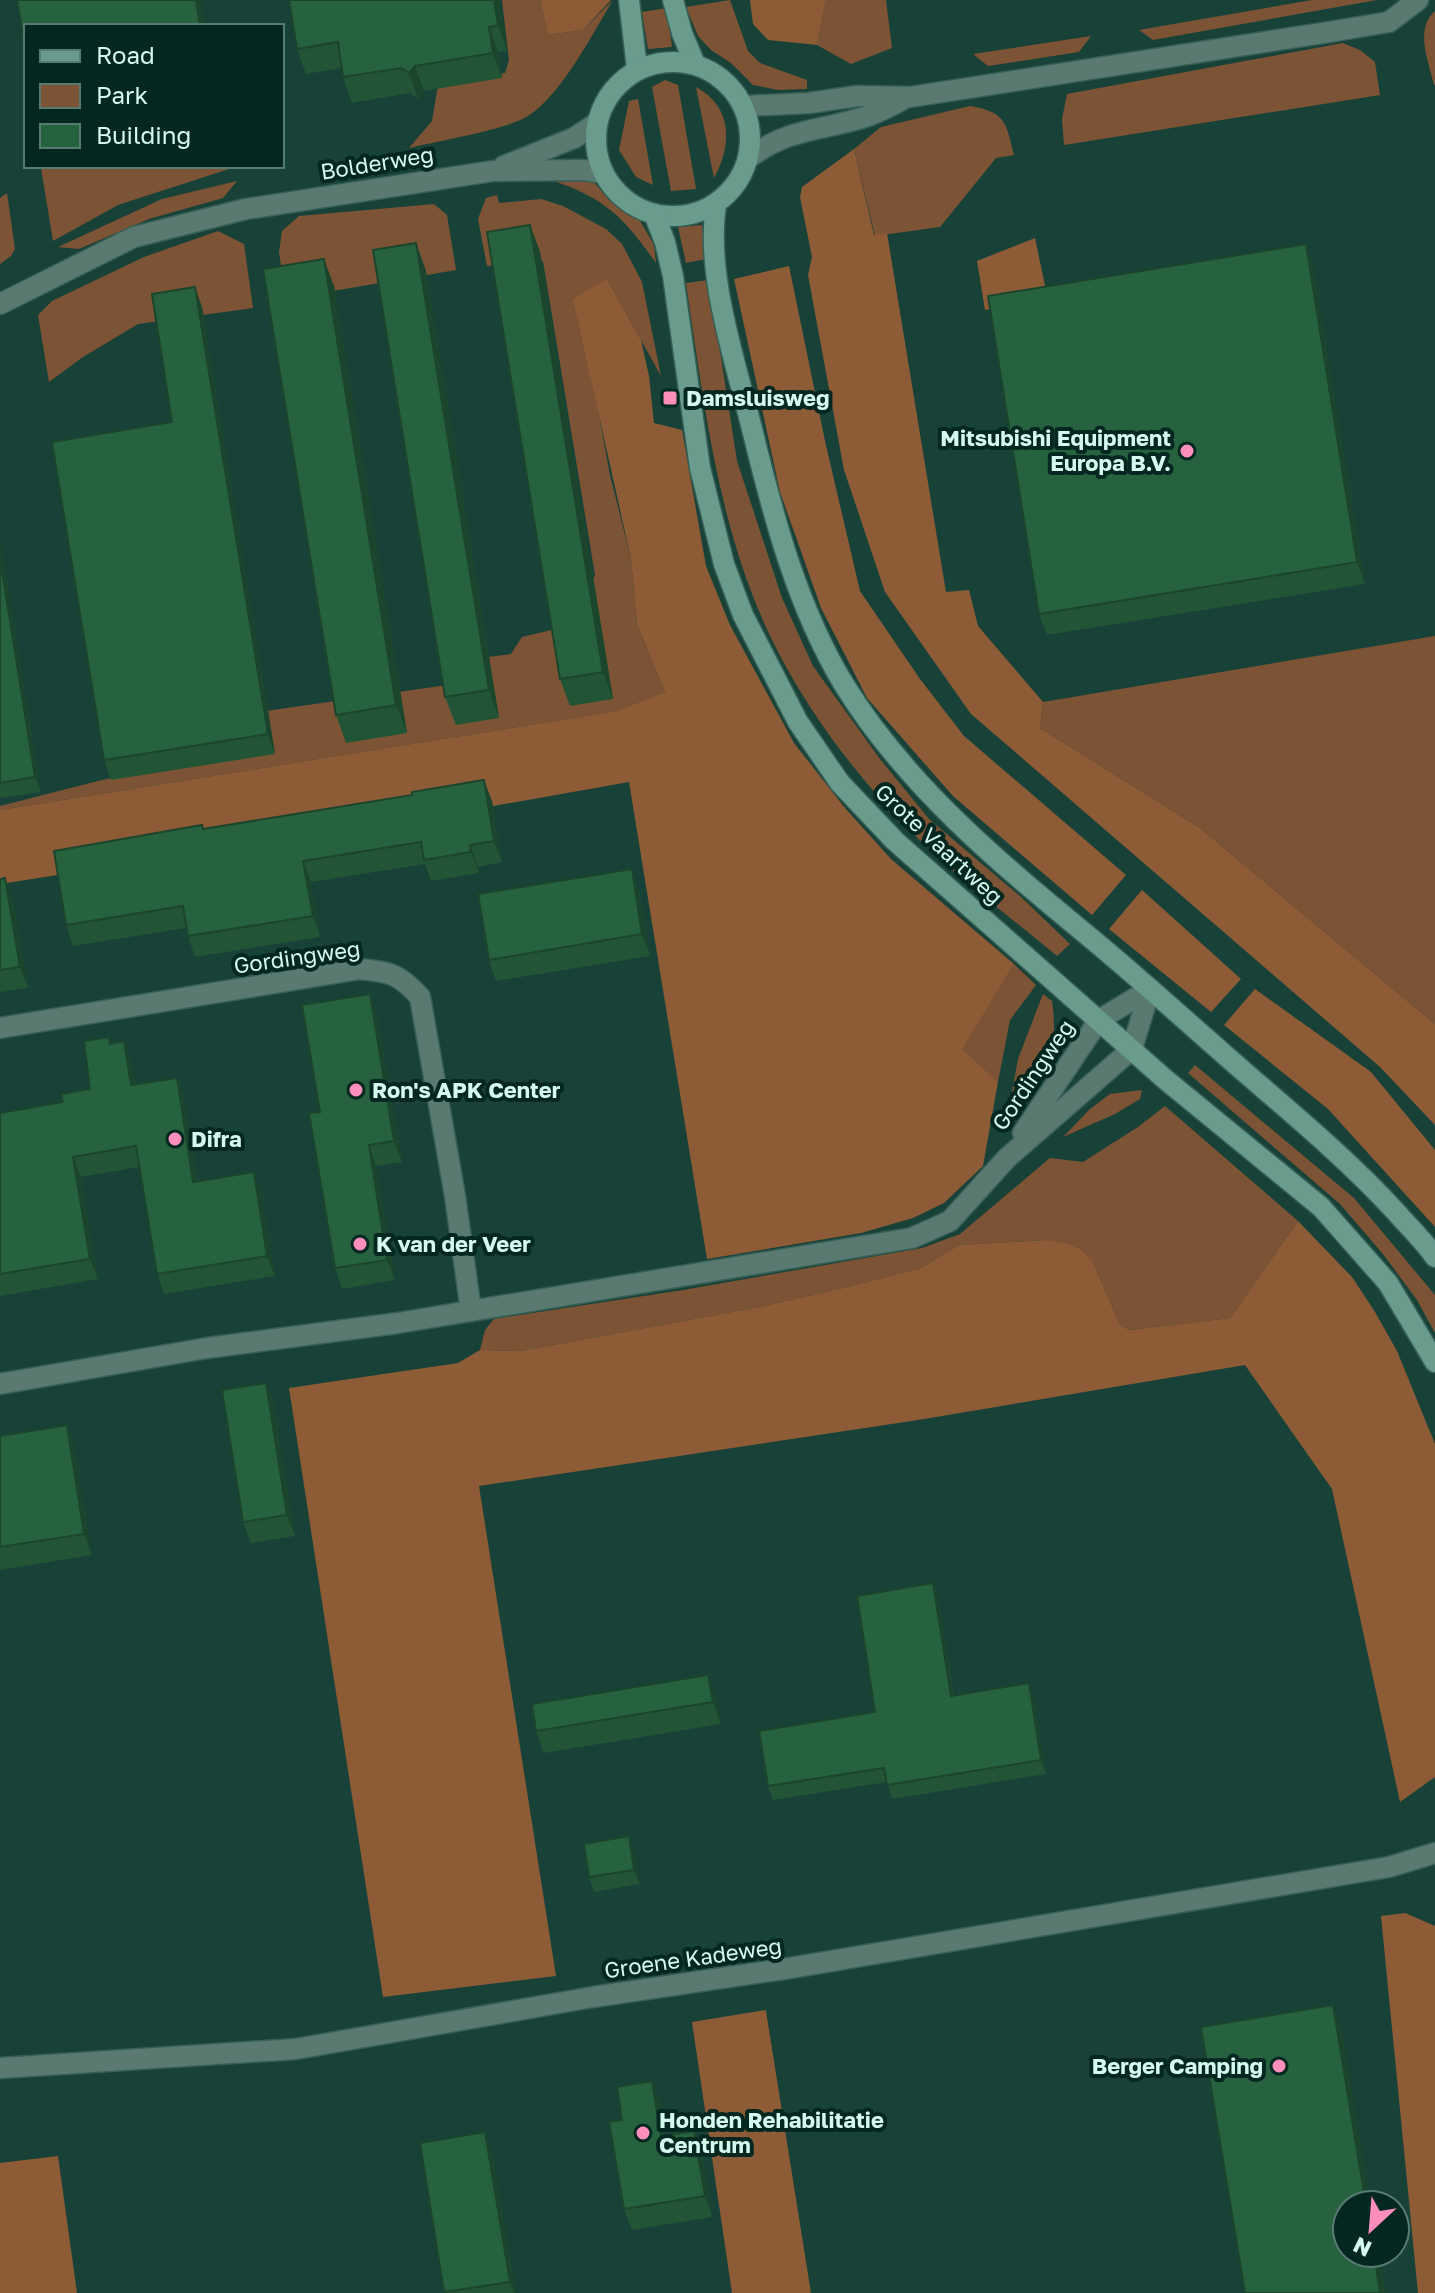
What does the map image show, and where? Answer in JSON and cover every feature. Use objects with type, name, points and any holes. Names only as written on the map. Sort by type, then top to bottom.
[{"type":"main road","points":[[629,0],[637,69]]},
{"type":"main road","points":[[673,0],[695,64]]},
{"type":"main road","points":[[656,62],[695,64],[715,73],[732,88],[744,106],[750,123],[750,157],[737,184],[716,204],[697,213],[675,217],[654,214],[624,200],[603,173],[595,140],[597,123],[605,102],[618,83],[637,69],[656,62]]},
{"type":"main road","name":"Grote Vaartweg","points":[[716,204],[712,232],[716,270],[730,344],[772,510],[795,584],[844,683],[900,763],[951,816],[1034,893],[1357,1169],[1435,1257]]},
{"type":"main road","name":"Grote Vaartweg","points":[[654,214],[673,276],[700,468],[724,564],[743,615],[798,722],[840,783],[895,841],[1132,1049],[1321,1207],[1388,1283],[1435,1362]]},
{"type":"street","points":[[744,106],[809,103],[857,96],[910,97],[1389,22],[1418,0]]},
{"type":"street","points":[[750,157],[771,142],[813,128],[868,116],[910,97]]},
{"type":"street","name":"Bolderweg","points":[[493,171],[574,138],[597,123]]},
{"type":"street","name":"Bolderweg","points":[[0,304],[134,237],[269,204],[493,171],[583,170],[603,173]]},
{"type":"street","name":"Gordingweg","points":[[0,1028],[360,969],[403,978],[420,997],[455,1196],[471,1311]]},
{"type":"street","points":[[1132,1049],[1150,989]]},
{"type":"street","name":"Gordingweg","points":[[1007,1158],[1099,1020],[1150,989]]},
{"type":"street","name":"Gordingweg","points":[[0,1384],[207,1348],[471,1311],[912,1238],[950,1221],[1007,1158],[1132,1049]]},
{"type":"street","name":"Groene Kadeweg","points":[[0,2068],[296,2049],[577,1999],[799,1967],[1389,1867],[1435,1853]]},
{"type":"street","name":"Groene Kadeweg","points":[[1389,1867],[1435,1867]]},
{"type":"green space","points":[[502,0],[540,0],[548,35],[583,30],[613,0],[572,68],[546,101],[532,113],[493,129],[409,148],[432,121],[438,85],[505,73],[509,60]]},
{"type":"green space","points":[[730,0],[748,51],[760,63],[807,80],[807,89],[778,90],[753,85],[698,36],[686,7]]},
{"type":"green space","points":[[826,0],[886,0],[892,48],[851,64],[817,45]]},
{"type":"green space","points":[[1312,0],[1377,0],[1153,40],[1139,30]]},
{"type":"green space","points":[[667,8],[672,47],[648,49],[642,12]]},
{"type":"green space","points":[[1435,11],[1434,85],[1424,36],[1425,27]]},
{"type":"green space","points":[[1091,36],[1079,52],[988,66],[973,54]]},
{"type":"green space","points":[[1343,43],[1360,50],[1375,62],[1380,95],[1064,145],[1062,119],[1067,94]]},
{"type":"green space","points":[[665,80],[678,85],[696,189],[671,191],[652,87]]},
{"type":"green space","points":[[696,87],[717,105],[726,128],[724,153],[714,178]]},
{"type":"green space","points":[[638,99],[653,185],[636,177],[619,150],[629,101]]},
{"type":"green space","points":[[970,106],[998,116],[1006,127],[1014,155],[996,158],[940,227],[875,236],[854,149],[881,127]]},
{"type":"green space","points":[[41,168],[232,168],[118,205],[53,241]]},
{"type":"green space","points":[[541,177],[592,180],[610,201],[639,219],[654,245],[656,263],[632,231],[608,208],[579,191]]},
{"type":"green space","points":[[237,181],[223,198],[149,219],[79,249],[58,247],[162,199]]},
{"type":"green space","points":[[7,193],[15,249],[0,264],[0,198]]},
{"type":"green space","points":[[497,195],[499,203],[541,199],[563,206],[606,229],[622,244],[642,282],[661,376],[607,279],[595,394],[610,475],[631,559],[637,625],[665,692],[618,711],[0,810],[0,806],[102,780],[189,762],[224,717],[454,684],[449,662],[511,654],[522,637],[564,627],[595,575],[543,261],[487,266],[478,219],[486,198]]},
{"type":"green space","points":[[434,204],[447,215],[456,270],[286,299],[279,252],[282,231],[299,216]]},
{"type":"green space","points":[[702,225],[706,259],[686,263],[678,227]]},
{"type":"green space","points":[[218,231],[244,244],[253,308],[138,324],[49,382],[38,315],[52,301],[144,257]]},
{"type":"green space","points":[[709,280],[737,461],[782,598],[813,666],[880,759],[929,819],[1021,897],[1070,944],[1057,956],[942,861],[886,805],[849,762],[785,666],[738,554],[707,420],[686,283]]},
{"type":"green space","points":[[1435,636],[1435,1024],[1200,828],[1040,728],[1043,702]]},
{"type":"green space","points":[[1014,964],[1036,985],[1010,1020],[998,1082],[961,1049]]},
{"type":"green space","points":[[1043,994],[1052,1001],[1051,1051],[1031,1088],[1008,1115],[1018,1059]]},
{"type":"green space","points":[[1195,1065],[1354,1198],[1435,1295],[1435,1333],[1417,1300],[1340,1204],[1188,1073]]},
{"type":"green space","points":[[1142,1090],[1140,1099],[1115,1114],[1063,1137],[1090,1109],[1110,1094]]},
{"type":"green space","points":[[1165,1106],[1298,1221],[1230,1318],[1130,1330],[1120,1325],[1093,1262],[1046,1240],[959,1245],[921,1268],[759,1307],[520,1351],[480,1350],[485,1330],[494,1319],[922,1248],[960,1234],[1050,1158],[1083,1162]]},
{"type":"shaded area","points":[[540,0],[611,0],[583,30],[548,35]]},
{"type":"shaded area","points":[[750,0],[826,0],[817,45],[768,40],[753,24]]},
{"type":"shaded area","points":[[854,149],[874,235],[887,233],[946,592],[969,590],[978,626],[1043,702],[1040,728],[1200,828],[1435,1024],[1435,1125],[1380,1067],[971,714],[885,592],[844,470],[808,275],[812,257],[800,197],[802,187]]},
{"type":"shaded area","points":[[1035,238],[1048,300],[985,310],[977,261]]},
{"type":"shaded area","points":[[789,266],[860,591],[920,679],[964,736],[1126,875],[1092,915],[953,796],[867,698],[821,608],[780,492],[734,279]]},
{"type":"shaded area","points":[[607,279],[641,340],[654,423],[682,430],[706,566],[730,625],[794,743],[845,808],[891,859],[1014,964],[962,1049],[998,1082],[983,1166],[944,1203],[913,1218],[861,1233],[707,1259],[629,782],[0,884],[0,810],[617,711],[665,692],[637,625],[631,559],[573,299]]},
{"type":"shaded area","points":[[1142,890],[1241,979],[1211,1012],[1109,929]]},
{"type":"shaded area","points":[[1255,989],[1371,1072],[1435,1150],[1435,1227],[1328,1109],[1224,1025]]},
{"type":"shaded area","points":[[1298,1221],[1352,1277],[1375,1312],[1397,1351],[1435,1444],[1435,1777],[1400,1802],[1332,1489],[1245,1365],[918,1420],[479,1486],[556,1976],[383,1997],[289,1388],[458,1363],[480,1350],[520,1351],[759,1307],[921,1268],[959,1245],[1046,1240],[1081,1250],[1093,1262],[1120,1325],[1130,1330],[1230,1318]]},
{"type":"shaded area","points":[[1405,1913],[1435,1926],[1435,2293],[1418,2293],[1411,2189],[1408,2189],[1381,1916]]},
{"type":"shaded area","points":[[766,2010],[811,2293],[732,2293],[692,2022]]},
{"type":"shaded area","points":[[58,2156],[77,2293],[0,2293],[0,2163]]},
{"type":"building","points":[[17,0],[196,0],[200,24],[24,24],[24,43]]},
{"type":"building","points":[[289,0],[494,0],[498,25],[489,27],[493,53],[415,66],[409,73],[401,68],[343,77],[338,42],[297,49]]},
{"type":"building","points":[[530,225],[603,672],[560,679],[487,232]]},
{"type":"building","points":[[416,243],[489,690],[445,697],[373,250]]},
{"type":"building","points":[[1306,244],[1357,562],[1039,614],[988,296]]},
{"type":"building","points":[[324,259],[396,705],[336,715],[263,269]]},
{"type":"building","points":[[195,287],[268,734],[104,760],[52,442],[172,422],[152,294]]},
{"type":"building","points":[[0,559],[35,777],[0,783]]},
{"type":"building","points":[[484,780],[494,841],[470,845],[471,852],[424,860],[421,842],[303,861],[313,916],[188,936],[183,906],[66,925],[54,851],[202,825],[203,829],[412,795],[412,792]]},
{"type":"building","points":[[632,869],[642,934],[489,960],[478,894]]},
{"type":"building","points":[[5,878],[20,967],[0,970],[0,879]]},
{"type":"building","points":[[370,994],[394,1141],[369,1145],[387,1260],[335,1268],[309,1113],[320,1112],[302,1005]]},
{"type":"building","points":[[109,1037],[110,1044],[124,1041],[131,1085],[177,1078],[193,1182],[254,1172],[267,1256],[157,1274],[136,1146],[73,1157],[90,1259],[0,1274],[0,1113],[63,1102],[61,1094],[90,1089],[84,1041]]},
{"type":"building","points":[[266,1383],[287,1515],[243,1522],[222,1390]]},
{"type":"building","points":[[67,1425],[84,1534],[0,1547],[0,1436]]},
{"type":"building","points":[[933,1583],[951,1696],[1029,1683],[1041,1760],[887,1785],[884,1768],[768,1786],[759,1731],[875,1712],[857,1596]]},
{"type":"building","points":[[708,1675],[713,1702],[536,1731],[532,1704]]},
{"type":"building","points":[[629,1836],[634,1870],[589,1877],[584,1844]]},
{"type":"building","points":[[1333,2005],[1363,2189],[1331,2189],[1331,2269],[1376,2269],[1380,2293],[1245,2293],[1201,2027]]},
{"type":"building","points":[[652,2081],[661,2136],[694,2131],[705,2196],[624,2209],[609,2122],[622,2120],[617,2087]]},
{"type":"building","points":[[485,2132],[510,2282],[444,2292],[420,2143]]},
{"type":"place","name":"Damsluisweg","points":[[670,398]]},
{"type":"place","name":"Mitsubishi Equipment Europa B.V.","points":[[1187,451]]},
{"type":"place","name":"Ron's APK Center","points":[[356,1090]]},
{"type":"place","name":"Difra","points":[[175,1139]]},
{"type":"place","name":"K van der Veer","points":[[360,1244]]},
{"type":"place","name":"Berger Camping","points":[[1279,2066]]},
{"type":"place","name":"Honden Rehabilitatie Centrum","points":[[643,2133]]}]
